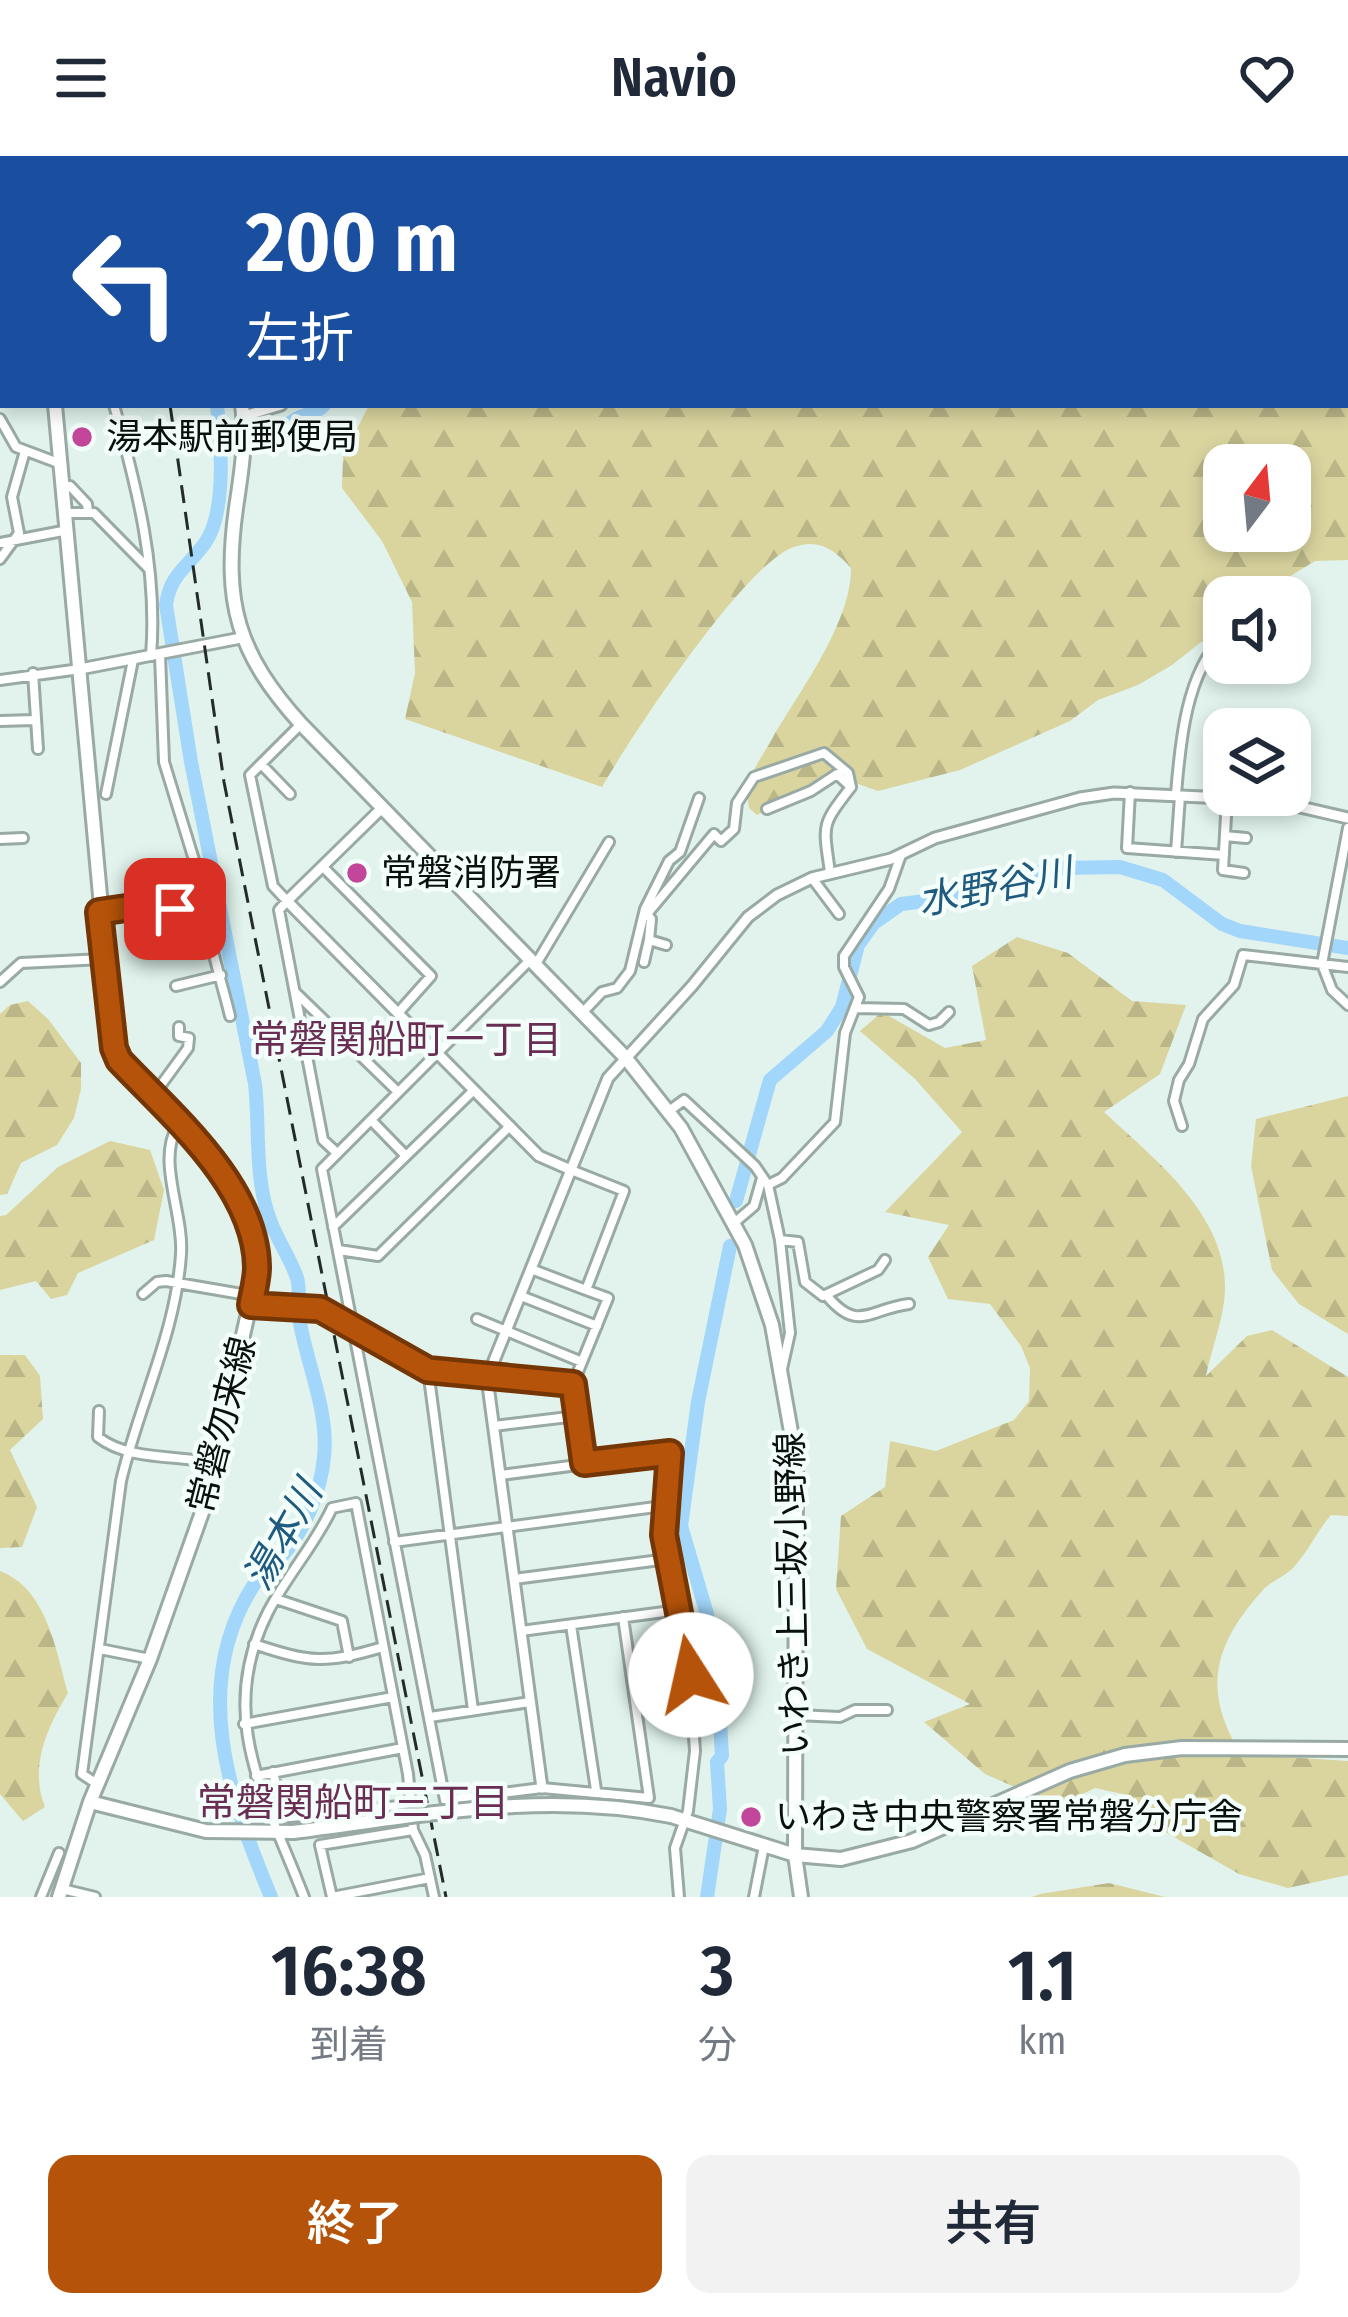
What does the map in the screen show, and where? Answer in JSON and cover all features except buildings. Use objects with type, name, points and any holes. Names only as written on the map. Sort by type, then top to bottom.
[{"type":"main road","name":"常磐勿来線","points":[[55,408],[115,1054],[236,1192],[256,1255],[252,1300],[216,1463],[150,1659],[90,1802],[60,1894]]},
{"type":"main road","name":"いわき上三坂小野線","points":[[243,410],[230,565],[241,638],[265,682],[625,1057],[669,1112],[734,1223],[762,1292],[782,1369],[797,1476],[795,1855],[801,1897]]},
{"type":"main road","points":[[90,1802],[176,1826],[237,1833],[281,1832],[532,1802],[618,1805],[685,1820],[795,1855],[841,1859],[891,1848],[969,1819],[1070,1771],[1125,1755],[1182,1748],[1348,1749]]},
{"type":"street","points":[[115,408],[136,482],[151,571],[164,762],[206,898],[202,914],[212,933],[230,1016]]},
{"type":"street","points":[[0,419],[16,447],[62,464]]},
{"type":"street","points":[[0,559],[17,538],[12,497],[25,451]]},
{"type":"street","points":[[63,486],[70,486],[88,511],[151,571]]},
{"type":"street","points":[[66,512],[88,511]]},
{"type":"street","points":[[0,543],[68,530]]},
{"type":"street","points":[[0,680],[241,638]]},
{"type":"street","points":[[106,794],[133,660]]},
{"type":"street","points":[[1176,852],[1185,712],[1203,669]]},
{"type":"street","points":[[32,673],[38,749]]},
{"type":"street","points":[[0,721],[35,720]]},
{"type":"street","points":[[301,724],[250,775],[273,886],[539,1156],[624,1191],[586,1290]]},
{"type":"street","points":[[582,1013],[602,992],[623,982],[647,914],[714,834],[721,842],[734,829],[740,797],[760,772],[824,753],[848,772],[851,787]]},
{"type":"street","points":[[262,764],[290,794]]},
{"type":"street","points":[[767,809],[837,774],[851,787]]},
{"type":"street","points":[[830,872],[824,828],[831,810],[851,787]]},
{"type":"street","points":[[1130,792],[1127,848],[1224,855]]},
{"type":"street","points":[[542,1788],[487,1378],[608,1078],[748,917],[777,895],[812,878],[1080,798],[1130,792],[1203,796]]},
{"type":"street","points":[[644,962],[651,919],[645,909],[669,862],[680,852],[699,798]]},
{"type":"street","points":[[338,1153],[323,1140],[279,910],[382,808]]},
{"type":"street","points":[[1311,808],[1348,818]]},
{"type":"street","points":[[1226,816],[1222,870],[1244,873]]},
{"type":"street","points":[[1348,828],[1322,964],[1332,989],[1348,1004]]},
{"type":"street","points":[[1225,836],[1246,838]]},
{"type":"street","points":[[0,839],[23,838]]},
{"type":"street","points":[[609,842],[533,962],[322,1168],[446,1800],[542,1788],[649,1798],[622,1618]]},
{"type":"street","points":[[765,1180],[782,1178],[832,1127],[840,1101],[845,1033],[856,1008],[846,950],[889,889],[901,855]]},
{"type":"street","points":[[322,867],[431,976],[398,1013]]},
{"type":"street","points":[[812,878],[839,914]]},
{"type":"street","points":[[1334,892],[1348,895]]},
{"type":"street","points":[[99,912],[154,906],[202,914]]},
{"type":"street","points":[[649,940],[666,945]]},
{"type":"street","points":[[1182,1126],[1174,1094],[1190,1064],[1203,1019],[1234,985],[1243,955],[1348,967]]},
{"type":"street","points":[[0,982],[21,963],[103,959]]},
{"type":"street","points":[[176,986],[221,975]]},
{"type":"street","points":[[295,992],[398,1092]]},
{"type":"street","points":[[856,1008],[904,1009],[928,1024],[939,1022],[949,1012]]},
{"type":"street","points":[[153,1096],[188,1048],[189,1038],[179,1036],[179,1028]]},
{"type":"street","points":[[333,1227],[473,1090]]},
{"type":"street","points":[[669,1112],[684,1100],[765,1180],[780,1240],[790,1333],[782,1369]]},
{"type":"street","points":[[371,1120],[406,1156]]},
{"type":"street","points":[[97,1784],[82,1774],[117,1504],[178,1283],[182,1244],[168,1150],[178,1124]]},
{"type":"street","points":[[338,1250],[379,1256],[509,1126]]},
{"type":"street","points":[[734,1223],[754,1206],[765,1180]]},
{"type":"street","points":[[780,1240],[798,1242],[805,1282],[816,1294],[827,1296],[878,1270],[885,1260]]},
{"type":"street","points":[[532,1269],[608,1298],[573,1384],[584,1463]]},
{"type":"street","points":[[143,1294],[157,1282],[178,1283],[283,1306],[314,1308],[428,1370],[573,1384]]},
{"type":"street","points":[[520,1295],[597,1326]]},
{"type":"street","points":[[827,1296],[843,1314],[857,1319],[885,1307],[909,1304]]},
{"type":"street","points":[[477,1319],[582,1362]]},
{"type":"street","points":[[428,1370],[473,1710]]},
{"type":"street","points":[[99,1411],[100,1440],[128,1451],[216,1463]]},
{"type":"street","points":[[494,1426],[578,1416]]},
{"type":"street","points":[[501,1475],[670,1453],[663,1506],[668,1559],[688,1649],[694,1717],[694,1773],[675,1856],[679,1897]]},
{"type":"street","points":[[304,1897],[256,1776],[244,1724],[244,1680],[254,1644],[276,1599],[332,1508],[356,1503],[403,1748],[413,1830],[434,1897]]},
{"type":"street","points":[[394,1542],[663,1506]]},
{"type":"street","points":[[514,1579],[668,1559]]},
{"type":"street","points":[[276,1599],[342,1621],[349,1657]]},
{"type":"street","points":[[520,1631],[679,1610]]},
{"type":"street","points":[[571,1624],[596,1790]]},
{"type":"street","points":[[254,1644],[303,1660],[349,1657],[383,1648]]},
{"type":"street","points":[[100,1648],[150,1659]]},
{"type":"street","points":[[244,1724],[393,1696]]},
{"type":"street","points":[[430,1717],[530,1702]]},
{"type":"street","points":[[796,1715],[840,1717],[855,1710],[887,1710]]},
{"type":"street","points":[[256,1776],[403,1748]]},
{"type":"street","points":[[273,1772],[290,1817],[409,1804]]},
{"type":"street","points":[[413,1830],[320,1845],[332,1897],[430,1878]]},
{"type":"street","points":[[754,1897],[764,1846]]},
{"type":"street","points":[[59,1853],[43,1893],[95,1897]]},
{"type":"green space","points":[[368,408],[1348,408],[1348,560],[1315,561],[1290,576],[1203,576],[1203,641],[1138,685],[1098,700],[1070,721],[960,770],[878,791],[844,779],[822,780],[757,815],[749,808],[753,772],[822,656],[843,611],[851,568],[833,551],[811,544],[794,547],[747,584],[663,693],[602,787],[405,719],[415,673],[412,602],[382,541],[342,488],[343,457]]},
{"type":"green space","points":[[1017,937],[1068,953],[1132,1001],[1186,1005],[1160,1074],[1104,1112],[1182,1188],[1212,1233],[1221,1258],[1225,1295],[1206,1376],[1247,1336],[1272,1330],[1348,1377],[1348,1516],[1331,1515],[1297,1563],[1245,1611],[1224,1650],[1218,1689],[1221,1710],[1241,1754],[1348,1761],[1348,1875],[1288,1888],[1239,1874],[1139,1817],[1127,1795],[1095,1788],[1058,1806],[985,1774],[924,1722],[970,1704],[867,1649],[836,1589],[841,1516],[885,1487],[890,1441],[936,1451],[1014,1420],[1029,1401],[1030,1368],[1021,1346],[990,1304],[948,1299],[928,1257],[949,1225],[885,1212],[962,1132],[915,1079],[860,1031],[882,1012],[945,1048],[986,1040],[972,966]]},
{"type":"green space","points":[[28,1001],[81,1063],[81,1089],[74,1118],[57,1145],[21,1163],[7,1194],[0,1195],[0,1014],[10,1005]]},
{"type":"green space","points":[[1348,1096],[1348,1334],[1299,1304],[1272,1270],[1251,1166],[1256,1119]]},
{"type":"green space","points":[[110,1141],[150,1150],[164,1190],[154,1240],[78,1273],[67,1295],[51,1299],[36,1281],[0,1290],[0,1216],[58,1167]]},
{"type":"green space","points":[[0,1355],[25,1355],[40,1376],[43,1419],[10,1450],[37,1507],[22,1547],[0,1548]]},
{"type":"green space","points":[[0,1571],[16,1580],[39,1606],[68,1693],[43,1748],[39,1777],[45,1807],[23,1821],[0,1794]]},
{"type":"green space","points":[[1109,1883],[1165,1897],[1032,1897],[1040,1894]]},
{"type":"waterway","name":"湯本川","points":[[217,408],[221,476],[217,513],[205,543],[171,586],[166,605],[191,762],[255,1084],[262,1187],[270,1220],[297,1278],[300,1323],[325,1440],[310,1510],[289,1547],[255,1583],[235,1621],[224,1660],[222,1740],[242,1819],[271,1897]]},
{"type":"waterway","points":[[249,444],[272,437],[320,408]]},
{"type":"waterway","name":"水野谷川","points":[[736,1201],[770,1080],[827,1031],[842,1007],[858,945],[874,923],[901,904],[959,897],[1010,878],[1061,868],[1120,867],[1163,880],[1222,924],[1240,931],[1348,948]]},
{"type":"waterway","name":"水野谷川","points":[[707,1897],[720,1809],[720,1721],[715,1718],[707,1614],[681,1526],[698,1402],[730,1246]]},
{"type":"railway","points":[[170,408],[224,782],[446,1897]]},
{"type":"place","name":"湯本駅前郵便局","points":[[82,437]]},
{"type":"place","name":"常磐消防署","points":[[357,873]]},
{"type":"place","name":"いわき中央警察署常磐分庁舎","points":[[751,1817]]},
{"type":"district","name":"常磐関船町一丁目","points":[[406,1040]]},
{"type":"district","name":"常磐関船町三丁目","points":[[353,1803]]},
{"type":"route","points":[[175,909],[140,906],[99,912],[114,1048],[119,1060],[231,1182],[256,1255],[251,1305],[320,1309],[428,1370],[573,1384],[584,1463],[670,1453],[664,1535],[691,1675]]}]
